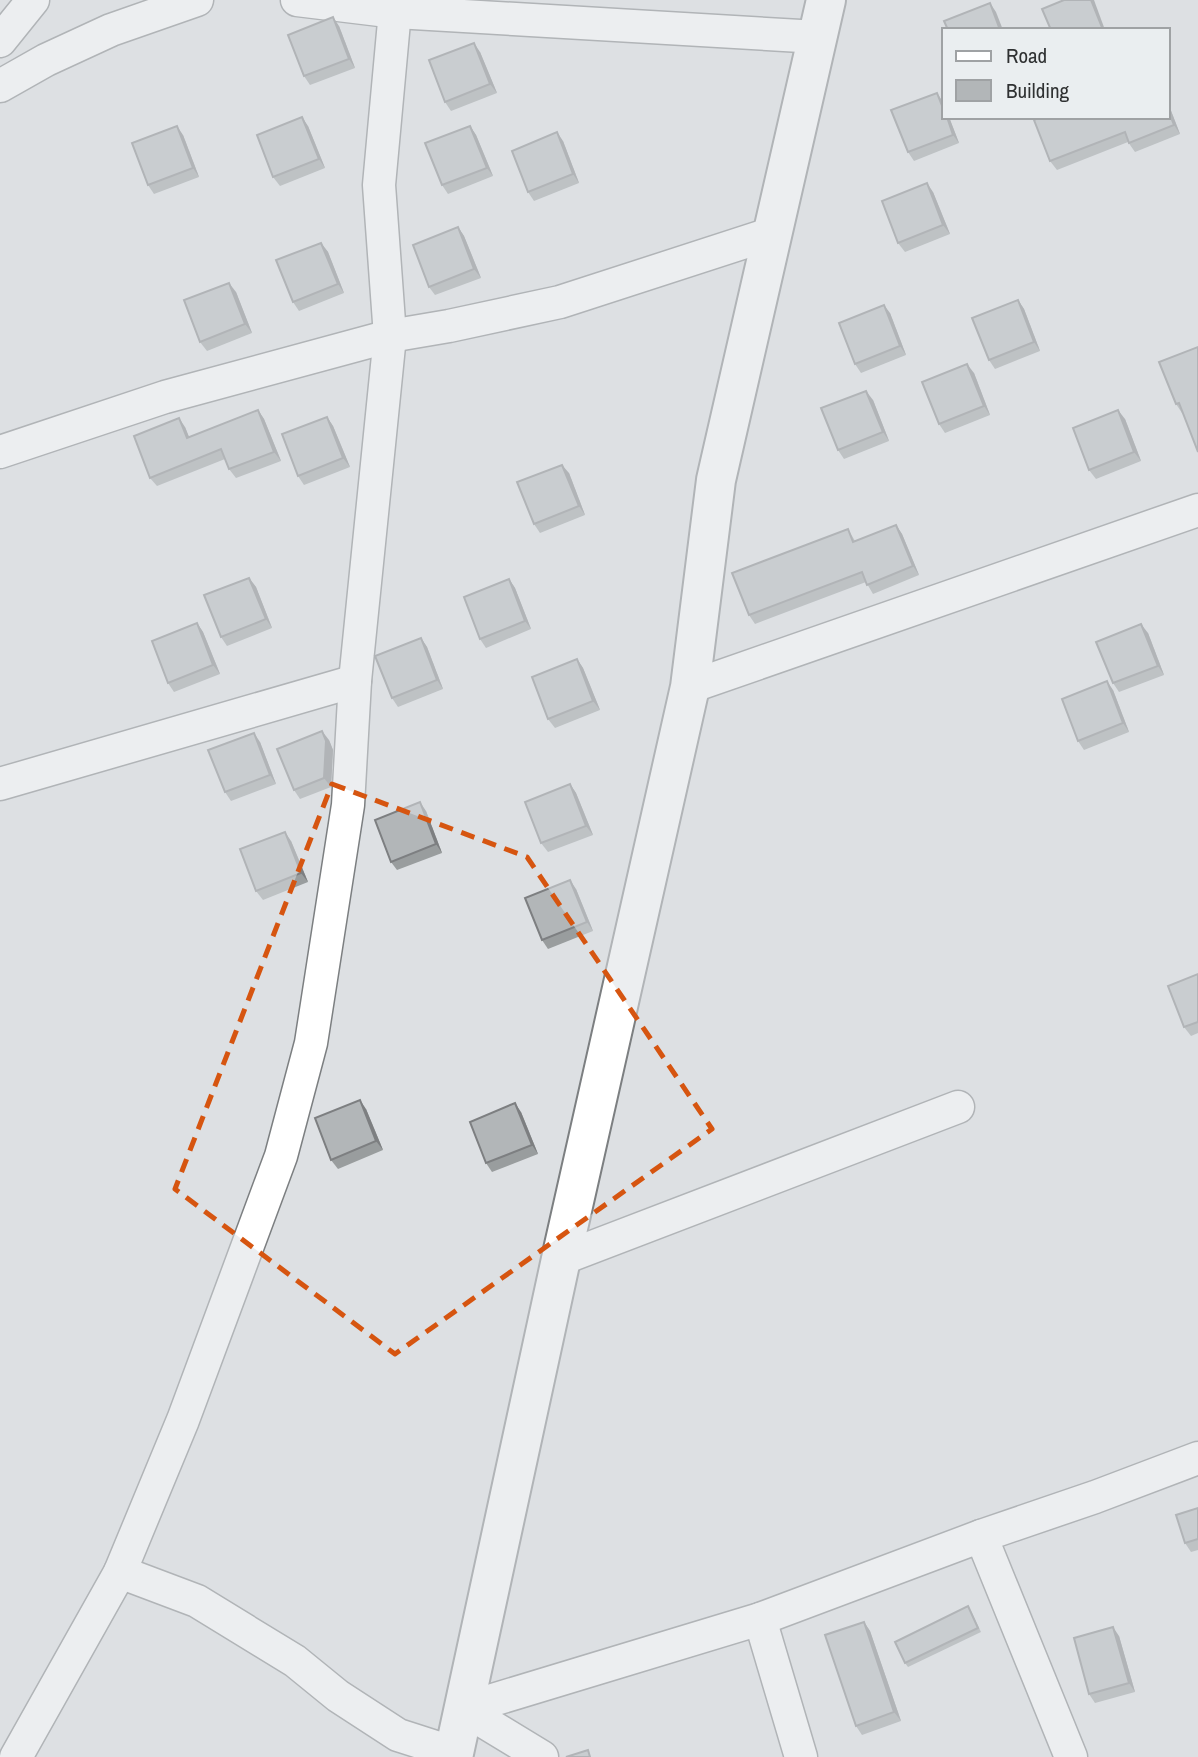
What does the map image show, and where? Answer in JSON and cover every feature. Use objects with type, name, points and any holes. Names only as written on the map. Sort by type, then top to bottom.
[{"type":"street","points":[[0,41],[33,0]]},
{"type":"street","points":[[0,86],[46,60],[111,30],[197,0]]},
{"type":"street","points":[[298,0],[818,37]]},
{"type":"street","points":[[120,1572],[197,1601],[295,1661],[338,1696],[398,1735],[452,1755],[690,687],[716,480],[826,0]]},
{"type":"street","points":[[16,1757],[120,1572],[183,1420],[281,1156],[311,1043],[348,805],[355,681],[390,336],[379,185],[396,6]]},
{"type":"street","points":[[0,453],[165,397],[390,336],[560,302],[773,233]]},
{"type":"street","points":[[690,687],[1198,510]]},
{"type":"street","points":[[0,784],[355,681]]},
{"type":"street","points":[[561,1259],[958,1107]]},
{"type":"street","points":[[463,1709],[760,1619],[1198,1458]]},
{"type":"street","points":[[981,1536],[1071,1757]]},
{"type":"street","points":[[760,1619],[801,1757]]},
{"type":"street","points":[[463,1709],[542,1757]]},
{"type":"highlighted area","points":[[332,784],[527,857],[712,1129],[395,1354],[175,1189]]},
{"type":"building","points":[[1064,0],[1091,0],[1102,28],[1050,28],[1042,9]]},
{"type":"building","points":[[990,3],[999,28],[947,28],[944,21]]},
{"type":"building","points":[[333,17],[349,59],[304,76],[288,35]]},
{"type":"building","points":[[474,43],[490,84],[445,102],[429,60]]},
{"type":"building","points":[[937,93],[942,106],[942,119],[948,119],[953,135],[908,152],[891,110]]},
{"type":"building","points":[[1170,115],[1174,125],[1129,143],[1125,132],[1050,161],[1034,120],[1170,119]]},
{"type":"building","points":[[302,117],[319,159],[273,177],[257,135]]},
{"type":"building","points":[[177,126],[193,168],[148,185],[132,143]]},
{"type":"building","points":[[470,126],[487,168],[442,185],[425,143]]},
{"type":"building","points":[[557,132],[573,174],[528,192],[512,151]]},
{"type":"building","points":[[927,183],[943,225],[898,243],[882,201]]},
{"type":"building","points":[[458,227],[474,269],[429,287],[413,245]]},
{"type":"building","points":[[321,243],[338,284],[293,302],[276,260]]},
{"type":"building","points":[[229,283],[245,324],[200,342],[184,300]]},
{"type":"building","points":[[1018,300],[1034,342],[989,360],[972,318]]},
{"type":"building","points":[[884,305],[900,346],[855,364],[839,323]]},
{"type":"building","points":[[1198,347],[1198,452],[1159,362]]},
{"type":"building","points":[[967,364],[984,406],[939,424],[922,382]]},
{"type":"building","points":[[866,391],[883,432],[838,450],[821,408]]},
{"type":"building","points":[[258,410],[274,452],[229,469],[221,449],[150,478],[134,436],[179,418],[187,438]]},
{"type":"building","points":[[1118,410],[1134,452],[1089,470],[1073,428]]},
{"type":"building","points":[[327,417],[343,458],[298,476],[282,434]]},
{"type":"building","points":[[562,465],[579,506],[534,524],[517,482]]},
{"type":"building","points":[[896,525],[913,566],[867,585],[862,572],[749,615],[732,573],[848,529],[853,542]]},
{"type":"building","points":[[249,578],[266,619],[221,637],[204,595]]},
{"type":"building","points":[[509,579],[525,621],[480,639],[464,597]]},
{"type":"building","points":[[197,623],[213,665],[168,683],[152,641]]},
{"type":"building","points":[[1141,624],[1158,666],[1113,683],[1096,642]]},
{"type":"building","points":[[421,638],[437,680],[392,698],[375,656]]},
{"type":"building","points":[[577,659],[593,701],[548,719],[532,677]]},
{"type":"building","points":[[1107,681],[1123,723],[1078,741],[1062,699]]},
{"type":"building","points":[[322,731],[326,741],[324,778],[294,790],[277,749]]},
{"type":"building","points":[[254,733],[270,775],[225,792],[208,750]]},
{"type":"building","points":[[570,784],[586,826],[541,843],[525,802]]},
{"type":"building","points":[[420,802],[436,844],[391,862],[375,820]]},
{"type":"building","points":[[285,832],[301,873],[256,891],[240,849]]},
{"type":"building","points":[[570,880],[587,922],[542,940],[525,898]]},
{"type":"building","points":[[1198,974],[1198,1022],[1184,1027],[1168,986]]},
{"type":"building","points":[[360,1100],[376,1141],[331,1160],[315,1118]]},
{"type":"building","points":[[515,1103],[532,1145],[486,1163],[470,1122]]},
{"type":"building","points":[[1198,1508],[1198,1539],[1185,1543],[1176,1515]]},
{"type":"building","points":[[968,1606],[978,1628],[905,1663],[895,1642]]},
{"type":"building","points":[[864,1622],[894,1712],[856,1726],[825,1635]]},
{"type":"building","points":[[1113,1627],[1129,1683],[1089,1694],[1074,1638]]},
{"type":"building","points":[[588,1750],[590,1757],[566,1757]]}]
